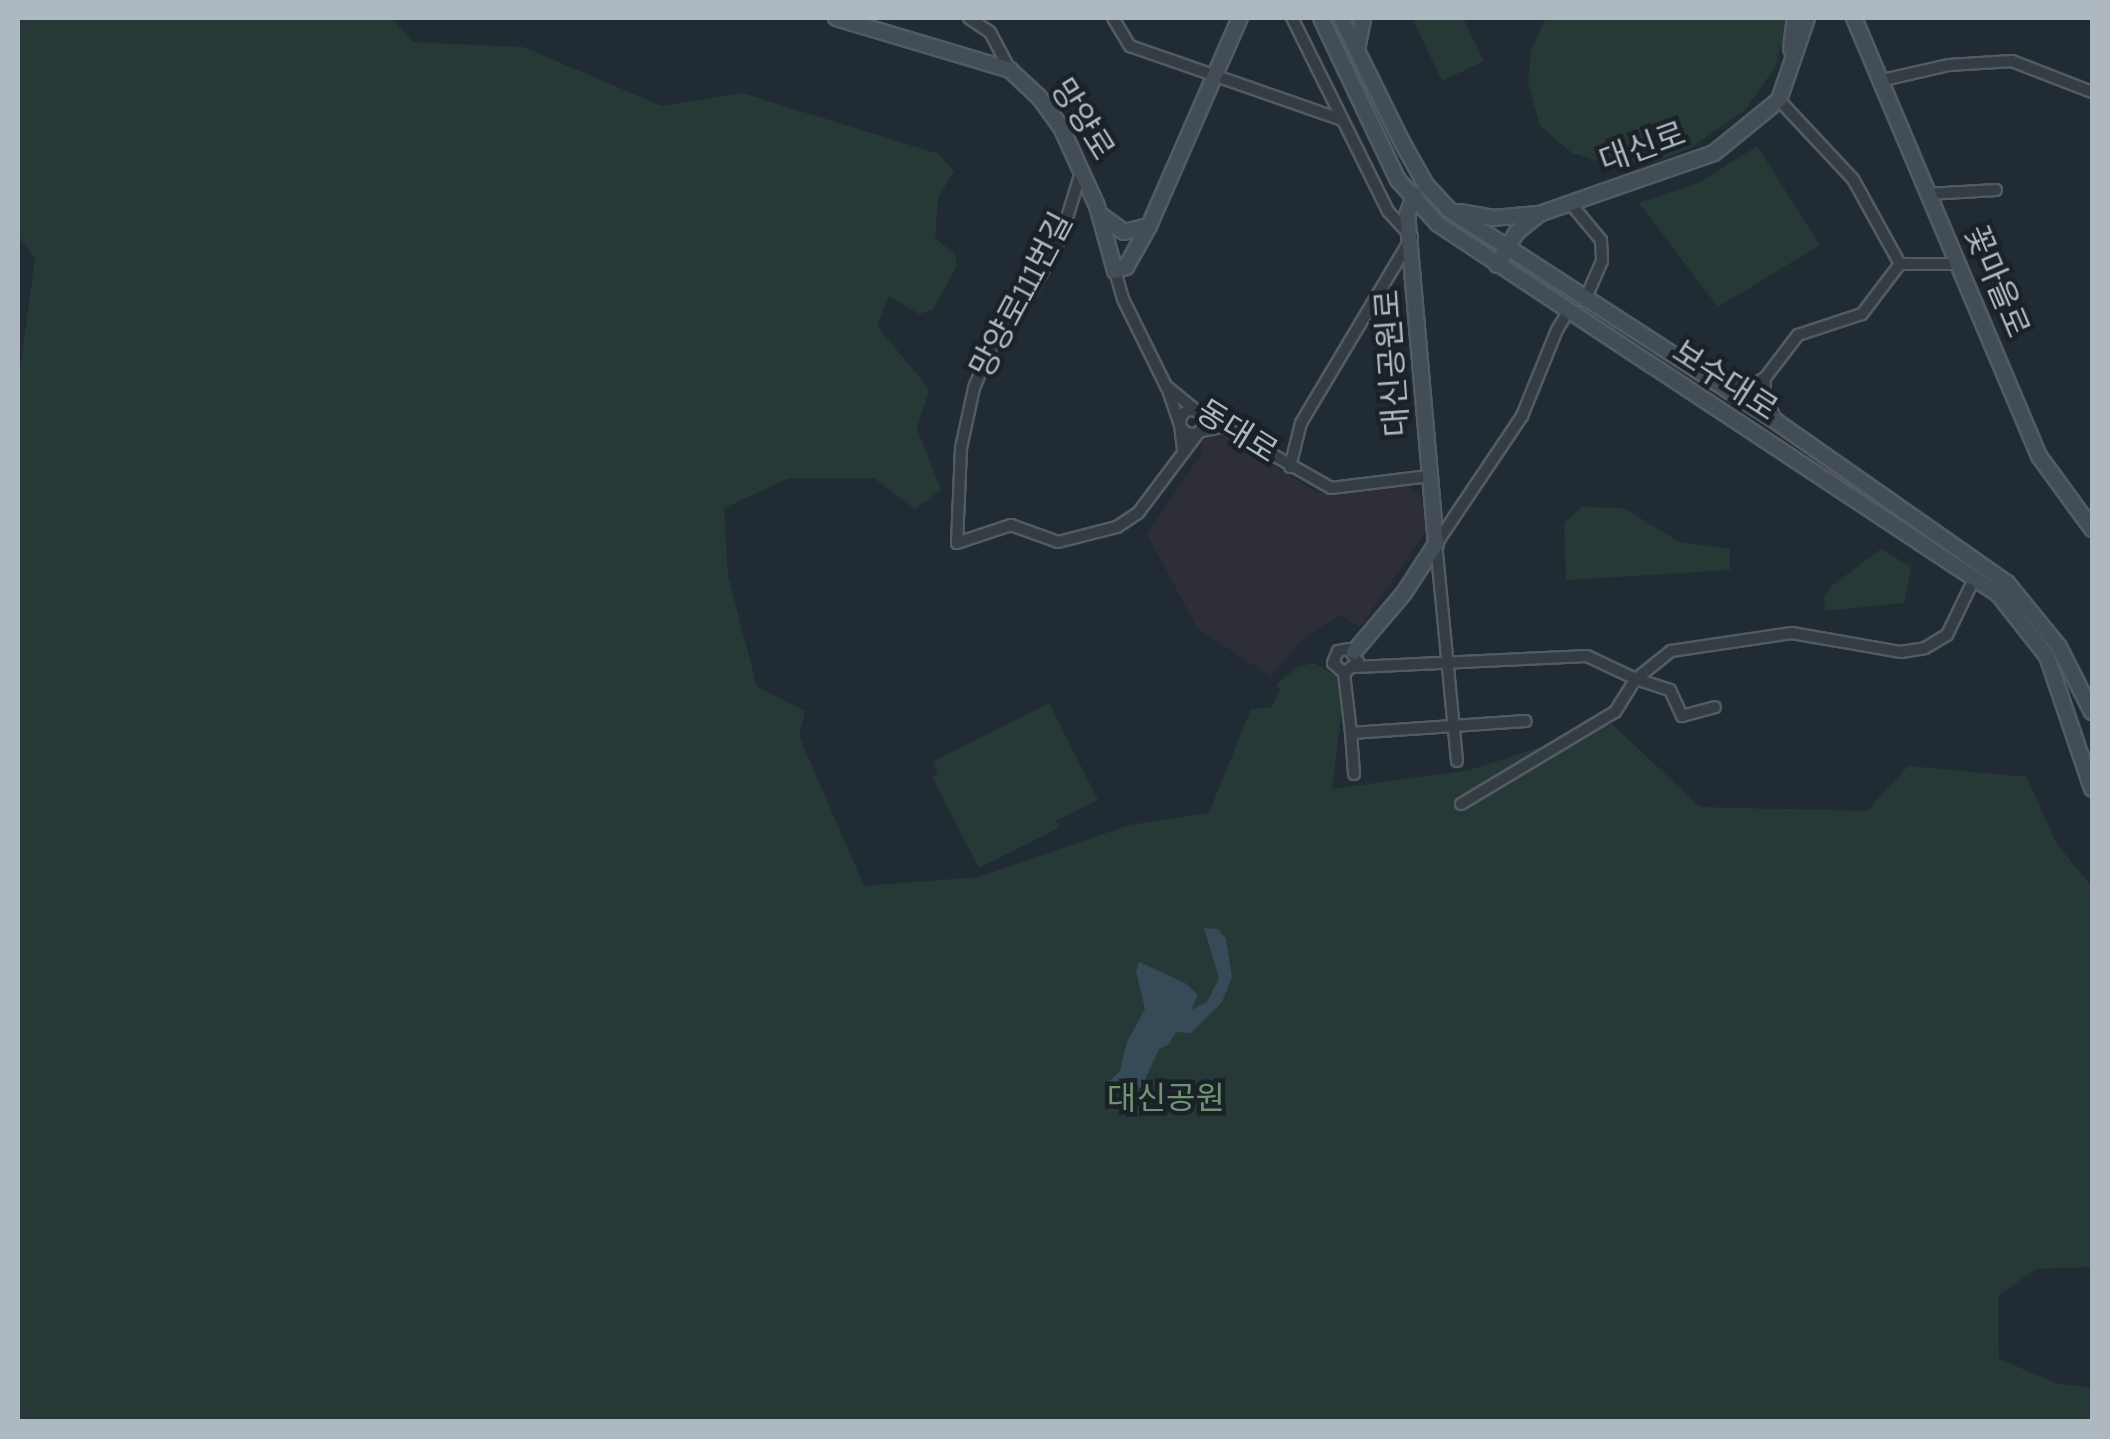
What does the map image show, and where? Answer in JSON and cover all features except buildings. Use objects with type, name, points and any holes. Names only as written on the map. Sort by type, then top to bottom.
[{"type":"main road","name":"망양로","points":[[836,18],[1010,70],[1040,96],[1082,169],[1097,206],[1114,271]]},
{"type":"main road","points":[[1114,271],[1126,267],[1149,226],[1240,18]]},
{"type":"main road","name":"보수대로","points":[[1321,18],[1398,180],[1438,224],[1975,577],[2010,608],[2047,656],[2092,789]]},
{"type":"main road","name":"보수대로","points":[[1341,18],[1426,185],[1448,209],[1711,383],[1777,422],[2007,582],[2060,646],[2092,712]]},
{"type":"main road","points":[[1357,51],[1363,18]]},
{"type":"main road","points":[[1791,64],[1794,18]]},
{"type":"main road","points":[[1779,100],[1807,18]]},
{"type":"main road","name":"꽃마을로","points":[[1843,18],[1866,47]]},
{"type":"main road","name":"꽃마을로","points":[[1854,18],[2039,456],[2091,524]]},
{"type":"main road","name":"대신로","points":[[1497,265],[1517,232],[1539,214],[1714,153],[1779,100]]},
{"type":"main road","points":[[1411,198],[1426,185]]},
{"type":"main road","name":"대신공원로","points":[[1411,198],[1407,215],[1412,237],[1436,544]]},
{"type":"main road","name":"망양로","points":[[1097,206],[1118,230],[1130,233],[1149,226]]},
{"type":"main road","points":[[1448,209],[1493,218],[1539,214]]},
{"type":"main road","points":[[1355,660],[1436,544]]},
{"type":"street","points":[[969,18],[990,32],[1010,70]]},
{"type":"street","points":[[1112,18],[1130,46],[1343,120]]},
{"type":"street","points":[[1290,467],[1301,423],[1412,237],[1388,210],[1292,18]]},
{"type":"street","points":[[1883,80],[1949,65],[2012,61],[2092,92]]},
{"type":"street","points":[[1779,100],[1853,179],[1900,264]]},
{"type":"street","name":"망양로111번길","points":[[984,533],[958,543],[962,448],[974,388],[995,338],[1032,291],[1060,238],[1082,169]]},
{"type":"street","points":[[1928,194],[1996,190]]},
{"type":"street","points":[[1571,204],[1601,240],[1602,261],[1585,300]]},
{"type":"street","points":[[1900,264],[1956,264]]},
{"type":"street","points":[[1711,383],[1743,388],[1766,378],[1798,335],[1862,314],[1900,264]]},
{"type":"street","name":"동대로","points":[[1114,271],[1123,299],[1166,386],[1198,412],[1331,488],[1430,476]]},
{"type":"street","points":[[1436,544],[1522,416],[1556,330],[1568,312]]},
{"type":"street","points":[[1766,378],[1764,396],[1777,422]]},
{"type":"street","points":[[1166,386],[1180,425],[1183,451]]},
{"type":"street","points":[[957,506],[966,526],[984,533],[1011,524],[1046,540],[1071,542],[1118,527],[1138,512],[1204,422],[1198,412],[1187,411],[1180,425]]},
{"type":"street","points":[[1180,425],[1187,434],[1226,426]]},
{"type":"street","name":"대신공원로","points":[[1436,544],[1457,760]]},
{"type":"street","points":[[1461,804],[1616,712],[1636,679],[1670,651],[1792,633],[1901,652],[1925,648],[1948,636],[1975,577]]},
{"type":"street","points":[[1354,774],[1344,673],[1333,663],[1334,656],[1343,648],[1355,660],[1446,665],[1587,656],[1670,690],[1682,716],[1716,707]]},
{"type":"street","points":[[1344,673],[1355,660]]},
{"type":"street","points":[[1351,733],[1526,721]]},
{"type":"shaded area","points":[[1219,431],[1318,493],[1406,484],[1422,498],[1426,531],[1360,627],[1341,615],[1307,635],[1270,676],[1197,628],[1147,534],[1202,453],[1202,442]]},
{"type":"green space","name":"대신공원","points":[[18,18],[392,18],[413,42],[523,47],[662,106],[742,93],[939,154],[954,172],[938,197],[935,238],[955,254],[957,265],[933,310],[919,314],[889,296],[877,326],[929,389],[917,429],[941,490],[915,509],[874,478],[789,478],[724,508],[728,576],[757,687],[805,711],[799,736],[864,886],[979,877],[1129,825],[1209,813],[1251,709],[1272,707],[1280,690],[1276,685],[1297,667],[1314,663],[1345,681],[1332,789],[1470,770],[1612,724],[1700,807],[1867,811],[1908,766],[2027,777],[2056,843],[2092,887],[2092,1267],[2036,1269],[1998,1296],[1999,1359],[2056,1383],[2092,1388],[2092,1421],[18,1421],[18,385],[35,259],[18,235]]},
{"type":"green space","points":[[1412,18],[1463,18],[1484,61],[1442,81]]},
{"type":"green space","points":[[1546,18],[1789,21],[1775,67],[1746,109],[1692,147],[1656,162],[1618,167],[1572,153],[1540,126],[1528,83],[1531,50]]},
{"type":"green space","points":[[1757,146],[1820,245],[1718,307],[1639,203],[1699,183]]},
{"type":"green space","points":[[1582,507],[1624,508],[1679,542],[1730,549],[1730,570],[1566,580],[1564,523]]},
{"type":"green space","points":[[1881,549],[1911,567],[1904,603],[1825,611],[1824,598],[1830,587]]},
{"type":"green space","points":[[1049,703],[1098,800],[1056,821],[1059,828],[979,868],[932,777],[938,774],[932,762]]},
{"type":"water","points":[[1204,928],[1218,929],[1226,939],[1232,977],[1222,1002],[1191,1033],[1176,1032],[1168,1045],[1159,1049],[1141,1088],[1130,1083],[1109,1097],[1105,1085],[1120,1071],[1127,1042],[1145,1009],[1136,971],[1139,962],[1185,983],[1198,995],[1191,1010],[1207,1002],[1219,978]]}]
